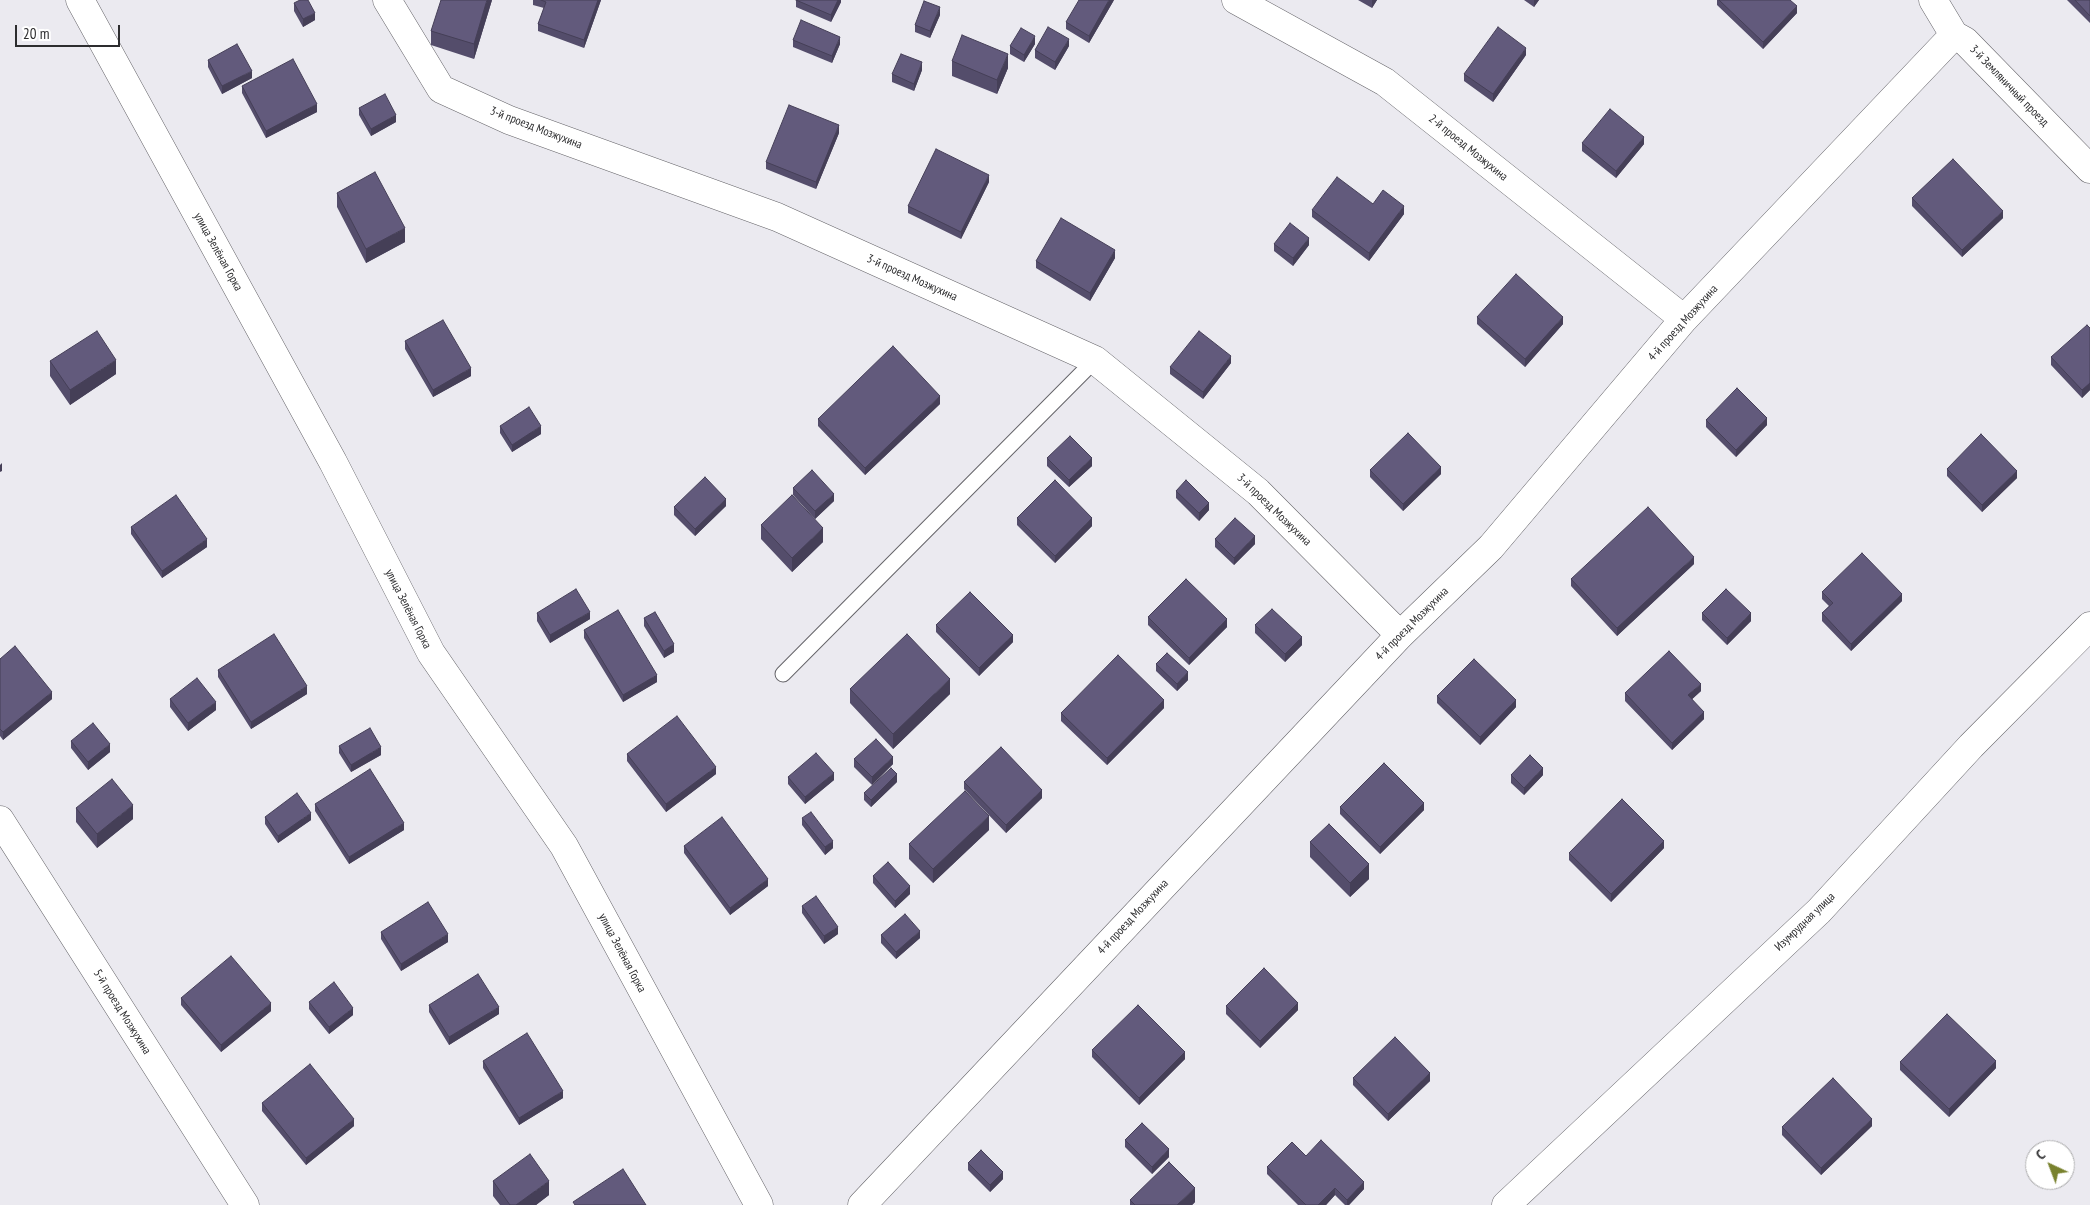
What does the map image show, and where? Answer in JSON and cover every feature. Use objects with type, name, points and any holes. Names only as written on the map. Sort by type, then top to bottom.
[{"type":"street","name":"улица Зелёная Горка","points":[[80,0],[333,462],[431,653],[564,846],[759,1205]]},
{"type":"street","name":"3-й проезд Мозжухина","points":[[387,0],[442,89],[509,120],[777,217],[1095,360],[1258,492],[1400,635]]},
{"type":"street","name":"2-й проезд Мозжухина","points":[[1236,0],[1385,82],[1684,320]]},
{"type":"street","name":"3-й Земляничный проезд","points":[[1933,0],[1954,35],[1966,41],[2090,169]]},
{"type":"street","name":"4-й проезд Мозжухина","points":[[862,1205],[1400,635],[1491,547],[1684,320],[1954,35]]},
{"type":"street","name":"Изумрудная улица","points":[[1506,1205],[1819,911],[1971,746],[2090,626]]},
{"type":"street","name":"5-й проезд Мозжухина","points":[[0,820],[245,1205]]},
{"type":"lane","points":[[783,674],[1095,360]]},
{"type":"building","points":[[300,0],[308,0],[315,13],[303,19],[294,3]]},
{"type":"building","points":[[441,0],[487,0],[474,44],[431,31]]},
{"type":"building","points":[[541,0],[598,0],[584,40],[538,24],[546,2]]},
{"type":"building","points":[[796,0],[838,0],[831,15]]},
{"type":"building","points":[[1079,0],[1109,0],[1089,36],[1066,22]]},
{"type":"building","points":[[1719,0],[1790,0],[1797,6],[1763,42]]},
{"type":"building","points":[[2075,0],[2090,0],[2090,16]]},
{"type":"building","points":[[924,1],[940,7],[930,31],[915,25]]},
{"type":"building","points":[[801,20],[840,37],[832,56],[793,40]]},
{"type":"building","points":[[1048,27],[1069,39],[1055,62],[1035,50]]},
{"type":"building","points":[[1498,27],[1526,48],[1493,94],[1464,74]]},
{"type":"building","points":[[1021,28],[1035,36],[1024,55],[1010,46]]},
{"type":"building","points":[[962,35],[1008,54],[997,80],[952,61]]},
{"type":"building","points":[[237,44],[252,71],[222,86],[208,60]]},
{"type":"building","points":[[901,54],[922,62],[914,84],[892,74]]},
{"type":"building","points":[[293,59],[317,104],[266,131],[242,86]]},
{"type":"building","points":[[385,94],[396,115],[371,129],[359,108]]},
{"type":"building","points":[[789,105],[839,125],[816,182],[766,162]]},
{"type":"building","points":[[1610,109],[1644,137],[1616,171],[1582,143]]},
{"type":"building","points":[[936,149],[989,175],[961,232],[908,206]]},
{"type":"building","points":[[1953,159],[2003,211],[1962,250],[1912,198]]},
{"type":"building","points":[[375,172],[405,228],[366,249],[337,193]]},
{"type":"building","points":[[1337,177],[1373,204],[1383,190],[1404,206],[1369,253],[1312,210]]},
{"type":"building","points":[[1061,218],[1115,250],[1090,293],[1036,261]]},
{"type":"building","points":[[1290,223],[1309,238],[1293,258],[1274,244]]},
{"type":"building","points":[[1516,274],[1563,317],[1525,359],[1477,317]]},
{"type":"building","points":[[443,320],[471,368],[433,390],[405,341]]},
{"type":"building","points":[[2087,325],[2090,328],[2090,383],[2082,390],[2051,357]]},
{"type":"building","points":[[97,331],[116,360],[70,390],[50,361]]},
{"type":"building","points":[[1199,331],[1231,356],[1203,392],[1170,367]]},
{"type":"building","points":[[893,346],[940,396],[865,468],[818,419]]},
{"type":"building","points":[[1737,388],[1767,418],[1736,450],[1706,420]]},
{"type":"building","points":[[529,407],[541,426],[512,445],[500,426]]},
{"type":"building","points":[[1408,433],[1441,467],[1403,504],[1370,470]]},
{"type":"building","points":[[1981,434],[2017,471],[1982,505],[1947,469]]},
{"type":"building","points":[[1070,436],[1092,458],[1069,480],[1047,458]]},
{"type":"building","points":[[812,470],[834,494],[815,511],[793,488]]},
{"type":"building","points":[[705,477],[726,499],[695,529],[674,507]]},
{"type":"building","points":[[1055,480],[1092,518],[1055,556],[1017,518]]},
{"type":"building","points":[[1186,480],[1209,503],[1199,513],[1176,491]]},
{"type":"building","points":[[176,495],[207,539],[162,571],[131,527]]},
{"type":"building","points":[[792,495],[823,528],[792,558],[761,525]]},
{"type":"building","points":[[1648,507],[1694,557],[1617,628],[1571,579]]},
{"type":"building","points":[[1235,518],[1255,536],[1234,558],[1215,539]]},
{"type":"building","points":[[1862,553],[1902,594],[1851,644],[1822,613],[1833,603],[1822,592]]},
{"type":"building","points":[[1186,579],[1227,619],[1189,658],[1148,617]]},
{"type":"building","points":[[576,589],[590,612],[550,635],[537,613]]},
{"type":"building","points":[[1726,589],[1751,613],[1727,638],[1702,613]]},
{"type":"building","points":[[970,592],[1013,635],[979,668],[936,625]]},
{"type":"building","points":[[1272,609],[1302,637],[1285,654],[1255,625]]},
{"type":"building","points":[[618,610],[657,675],[623,695],[584,630]]},
{"type":"building","points":[[655,612],[674,644],[664,651],[644,618]]},
{"type":"building","points":[[274,634],[307,686],[251,722],[218,670]]},
{"type":"building","points":[[907,634],[950,679],[893,734],[850,689]]},
{"type":"building","points":[[15,646],[52,692],[3,732],[0,729],[0,659]]},
{"type":"building","points":[[1669,651],[1701,684],[1688,695],[1704,712],[1672,743],[1625,693]]},
{"type":"building","points":[[1167,653],[1188,672],[1177,684],[1156,664]]},
{"type":"building","points":[[1118,655],[1164,700],[1107,758],[1061,713]]},
{"type":"building","points":[[1474,659],[1516,700],[1480,737],[1437,696]]},
{"type":"building","points":[[197,678],[216,702],[188,723],[170,699]]},
{"type":"building","points":[[677,716],[716,767],[666,804],[627,754]]},
{"type":"building","points":[[93,723],[110,744],[88,762],[71,741]]},
{"type":"building","points":[[370,728],[381,747],[351,765],[339,746]]},
{"type":"building","points":[[876,739],[893,757],[872,777],[854,759]]},
{"type":"building","points":[[1001,747],[1042,790],[1006,825],[964,782]]},
{"type":"building","points":[[816,753],[834,773],[805,797],[788,777]]},
{"type":"building","points":[[1530,755],[1543,768],[1524,788],[1511,775]]},
{"type":"building","points":[[1384,763],[1424,803],[1380,847],[1340,807]]},
{"type":"building","points":[[891,768],[897,774],[871,800],[864,793]]},
{"type":"building","points":[[370,769],[404,823],[349,857],[315,804]]},
{"type":"building","points":[[112,779],[133,805],[97,834],[76,808]]},
{"type":"building","points":[[965,791],[989,816],[933,869],[909,844]]},
{"type":"building","points":[[297,793],[311,813],[278,836],[265,817]]},
{"type":"building","points":[[1622,799],[1664,841],[1611,894],[1569,853]]},
{"type":"building","points":[[811,812],[833,841],[825,847],[802,818]]},
{"type":"building","points":[[722,817],[768,879],[730,908],[684,846]]},
{"type":"building","points":[[1329,824],[1369,864],[1350,883],[1310,842]]},
{"type":"building","points":[[888,862],[910,886],[895,901],[873,876]]},
{"type":"building","points":[[816,896],[838,927],[824,936],[802,906]]},
{"type":"building","points":[[428,902],[448,934],[401,964],[381,932]]},
{"type":"building","points":[[905,914],[920,931],[896,952],[881,935]]},
{"type":"building","points":[[231,956],[271,1003],[221,1045],[181,998]]},
{"type":"building","points":[[1264,968],[1298,1003],[1260,1041],[1226,1006]]},
{"type":"building","points":[[478,974],[499,1007],[449,1037],[429,1005]]},
{"type":"building","points":[[334,982],[353,1008],[329,1027],[309,1002]]},
{"type":"building","points":[[1138,1005],[1185,1052],[1139,1098],[1092,1050]]},
{"type":"building","points":[[1947,1014],[1996,1061],[1949,1109],[1900,1062]]},
{"type":"building","points":[[527,1033],[563,1091],[519,1118],[483,1061]]},
{"type":"building","points":[[1395,1037],[1430,1073],[1388,1114],[1353,1078]]},
{"type":"building","points":[[310,1064],[354,1119],[306,1158],[262,1103]]},
{"type":"building","points":[[1833,1078],[1872,1119],[1821,1168],[1782,1127]]},
{"type":"building","points":[[1142,1123],[1169,1149],[1152,1167],[1125,1140]]},
{"type":"building","points":[[1321,1140],[1364,1182],[1347,1200],[1335,1188],[1318,1205],[1306,1205],[1267,1167],[1292,1142],[1306,1156]]},
{"type":"building","points":[[981,1150],[1003,1172],[990,1185],[968,1163]]},
{"type":"building","points":[[530,1154],[549,1181],[516,1205],[510,1205],[493,1181]]},
{"type":"building","points":[[1169,1162],[1195,1188],[1177,1205],[1135,1205],[1130,1200]]},
{"type":"building","points":[[623,1169],[646,1205],[575,1205],[573,1202]]}]
